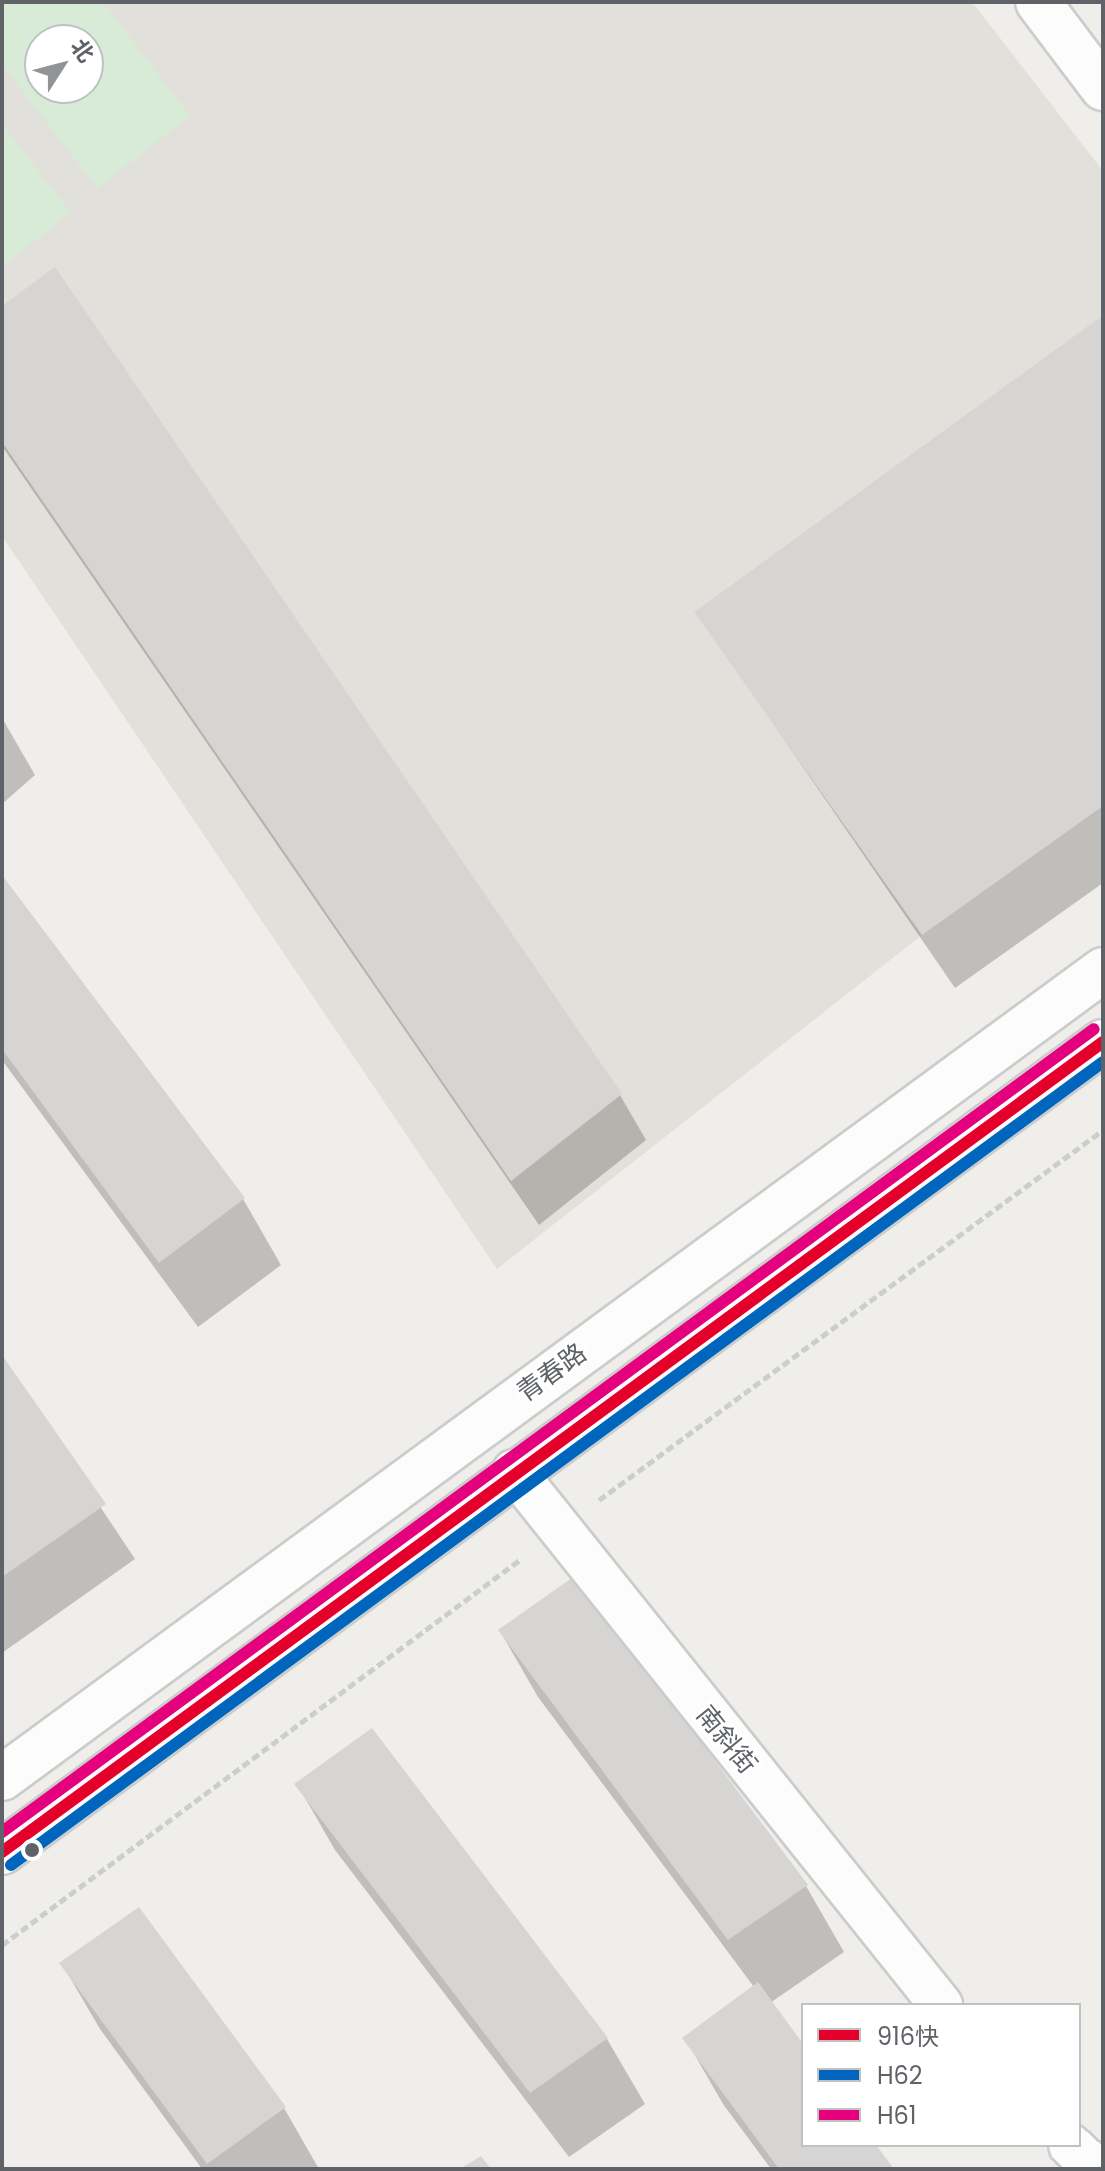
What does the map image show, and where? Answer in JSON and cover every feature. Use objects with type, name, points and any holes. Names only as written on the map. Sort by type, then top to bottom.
[{"type":"main road","points":[[1038,2],[1103,88]]},
{"type":"main road","name":"青春路","points":[[2,1778],[1103,970]]},
{"type":"main road","points":[[2,1852],[514,1471],[1103,1042]]},
{"type":"street","name":"南斜街","points":[[514,1471],[939,2003]]},
{"type":"street","points":[[1042,2147],[1055,2169]]},
{"type":"street","points":[[1072,2147],[1097,2169]]},
{"type":"shaded area","points":[[2,2],[972,2],[1103,171],[1103,315],[694,612],[922,935],[497,1269],[2,536]]},
{"type":"green space","points":[[2,2],[103,2],[190,116],[97,188],[33,104],[104,104],[104,24],[24,24],[24,93],[2,64]]},
{"type":"green space","points":[[2,124],[71,213],[2,266]]},
{"type":"building","points":[[55,267],[622,1094],[511,1181],[2,442],[2,306]]},
{"type":"building","points":[[1103,315],[1103,806],[922,935],[694,612]]},
{"type":"building","points":[[2,875],[245,1198],[159,1263],[2,1049]]},
{"type":"building","points":[[2,1355],[106,1504],[2,1577]]},
{"type":"building","points":[[576,1575],[808,1885],[728,1940],[498,1630]]},
{"type":"building","points":[[372,1728],[608,2038],[530,2093],[294,1784]]},
{"type":"building","points":[[139,1907],[286,2107],[207,2164],[59,1963]]},
{"type":"building","points":[[758,1982],[801,2041],[801,2147],[878,2147],[894,2169],[779,2169],[682,2038]]},
{"type":"building","points":[[481,2156],[491,2169],[460,2169]]},
{"type":"transit line","name":"H61","points":[[2,1832],[1094,1029]]},
{"type":"transit line","name":"916快","points":[[2,1852],[1103,1042]]},
{"type":"transit line","name":"H62","points":[[11,1865],[1103,1062]]}]
